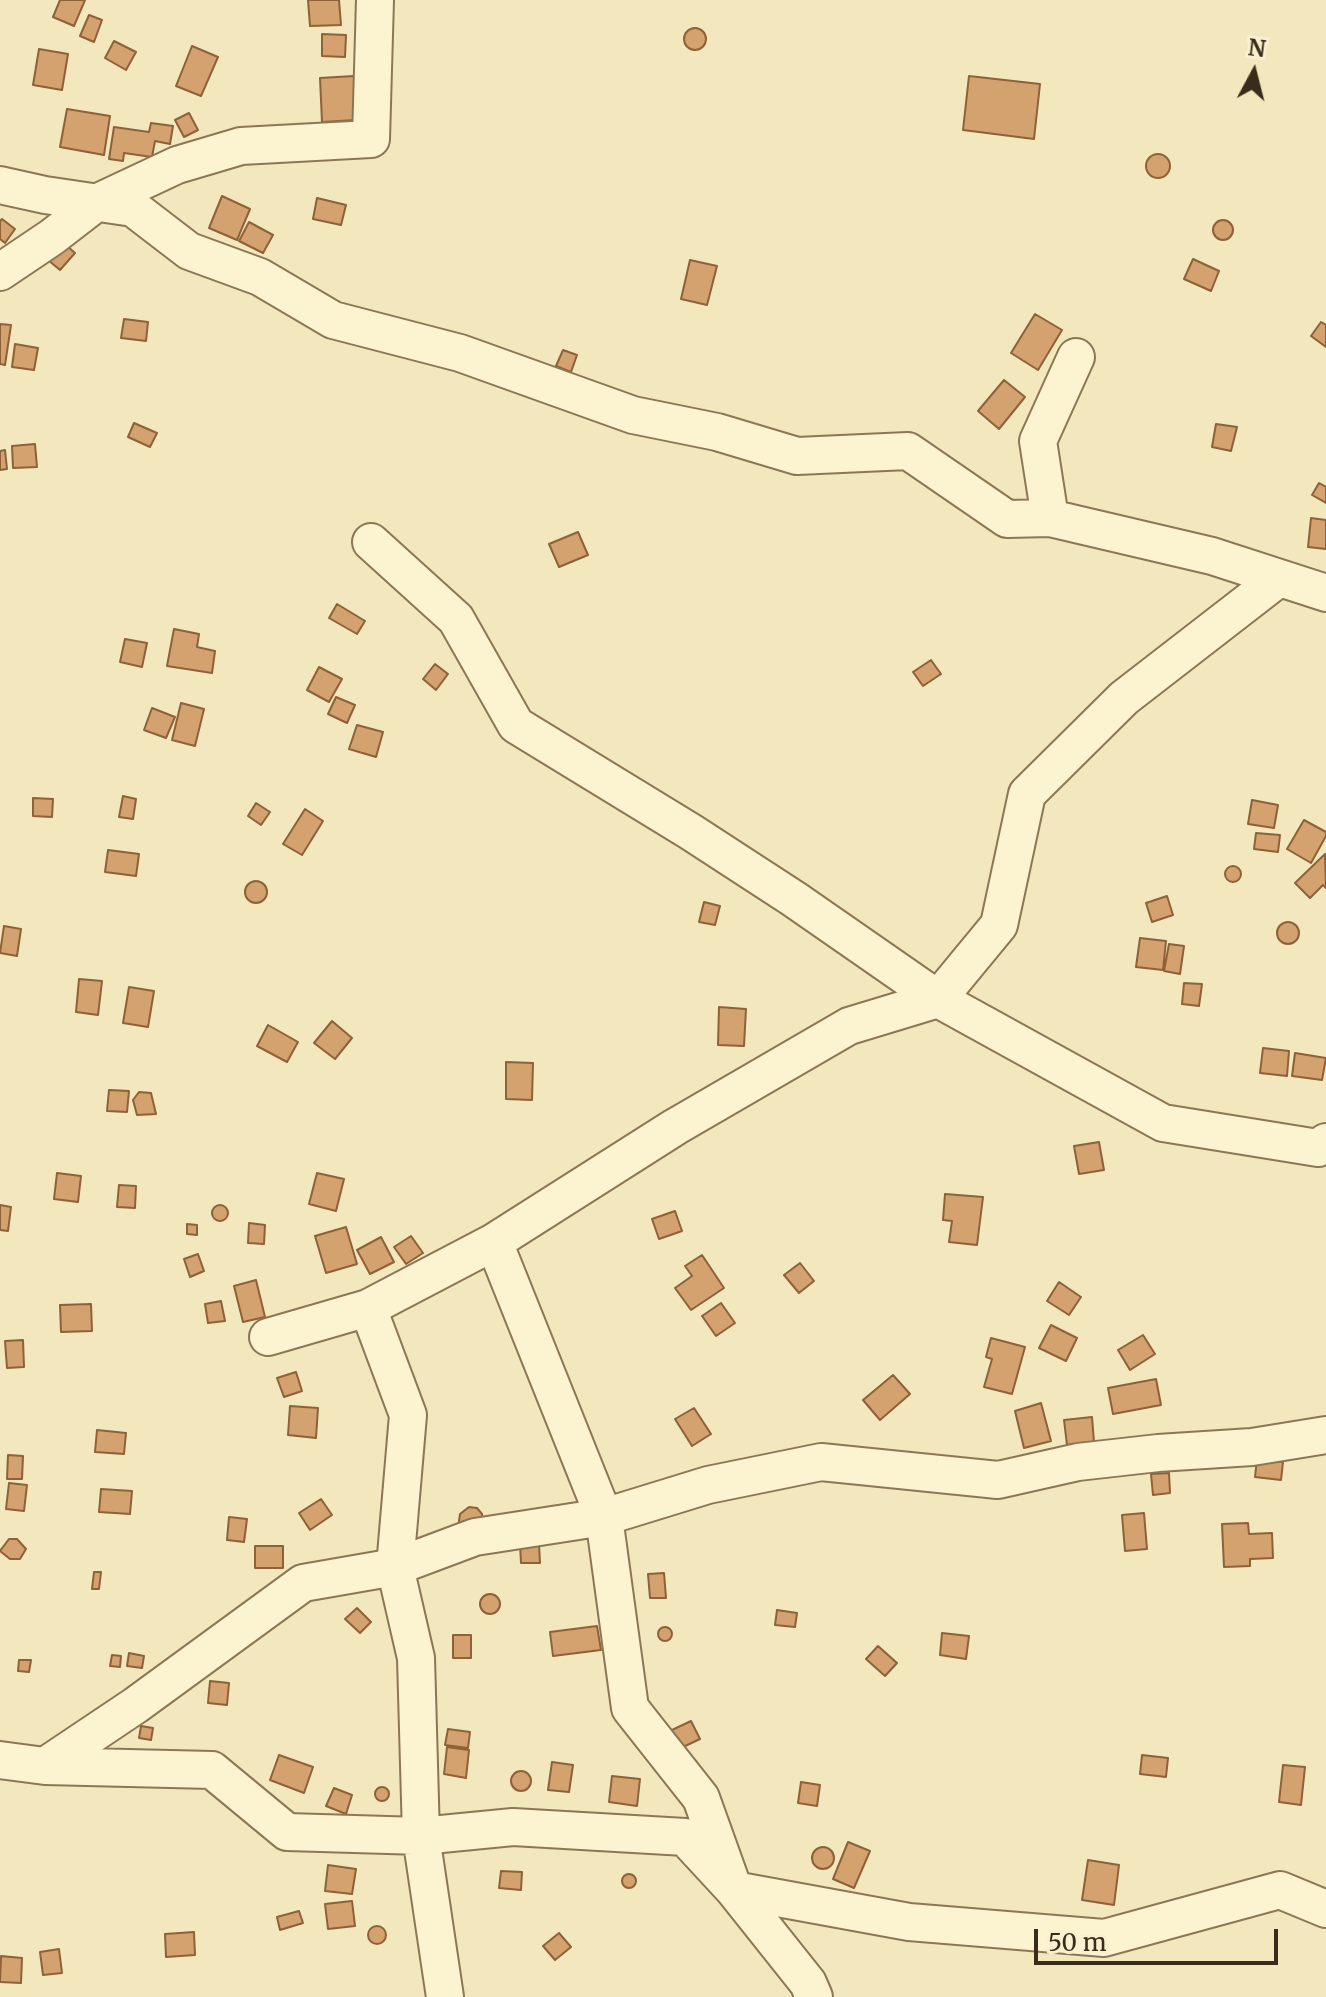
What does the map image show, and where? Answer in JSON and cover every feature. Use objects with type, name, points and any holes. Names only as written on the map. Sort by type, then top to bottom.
[{"type":"street","points":[[0,272],[96,203],[177,165],[241,146],[371,139],[375,0]]},
{"type":"street","points":[[0,185],[133,208],[189,251],[260,277],[333,320],[460,353],[633,415],[717,432],[797,456],[908,451],[1007,519],[1050,518],[1212,556],[1326,593]]},
{"type":"street","points":[[1050,518],[1038,441],[1076,357]]},
{"type":"street","points":[[371,542],[456,619],[516,725],[704,840],[938,999],[1163,1123],[1318,1148],[1326,1142]]},
{"type":"street","points":[[268,1337],[368,1308],[494,1242],[675,1127],[849,1026],[938,999],[999,925],[1027,794],[1124,698],[1279,578]]},
{"type":"street","points":[[494,1242],[604,1517],[630,1708],[701,1798],[734,1890]]},
{"type":"street","points":[[368,1308],[408,1415],[395,1567],[416,1658],[421,1836],[445,1997]]},
{"type":"street","points":[[45,1766],[136,1705],[303,1583],[395,1567],[475,1537],[604,1517],[708,1485],[821,1462],[998,1480],[1078,1462],[1252,1447],[1326,1435]]},
{"type":"street","points":[[0,1760],[45,1766],[212,1770],[287,1832],[421,1836],[513,1827],[685,1837],[734,1890],[808,1983],[814,1997]]},
{"type":"street","points":[[734,1890],[909,1922],[1104,1938],[1280,1890],[1326,1909]]},
{"type":"building","points":[[60,0],[85,0],[74,26],[53,17]]},
{"type":"building","points":[[308,0],[339,0],[341,25],[310,26]]},
{"type":"building","points":[[89,15],[102,20],[94,42],[80,36]]},
{"type":"building","points":[[695,28],[703,31],[706,39],[703,47],[695,50],[687,47],[684,39],[687,31]]},
{"type":"building","points":[[322,34],[346,35],[345,57],[322,56]]},
{"type":"building","points":[[114,41],[136,52],[126,70],[105,58]]},
{"type":"building","points":[[192,46],[218,57],[201,96],[176,86]]},
{"type":"building","points":[[39,49],[68,54],[62,90],[33,85]]},
{"type":"building","points":[[354,76],[356,120],[322,122],[320,78]]},
{"type":"building","points":[[969,76],[1040,84],[1034,139],[963,130]]},
{"type":"building","points":[[67,109],[110,116],[104,155],[60,147]]},
{"type":"building","points":[[189,113],[198,130],[184,137],[175,120]]},
{"type":"building","points":[[151,123],[173,126],[170,144],[155,141],[152,157],[124,153],[123,161],[109,159],[114,127],[149,132]]},
{"type":"building","points":[[1158,154],[1169,161],[1170,166],[1163,177],[1158,178],[1147,171],[1146,166],[1153,155]]},
{"type":"building","points":[[222,196],[250,209],[237,240],[209,228]]},
{"type":"building","points":[[317,198],[346,205],[341,225],[313,219]]},
{"type":"building","points":[[2,219],[15,229],[5,243],[0,239]]},
{"type":"building","points":[[1219,220],[1227,220],[1233,230],[1227,240],[1219,240],[1213,234],[1213,226]]},
{"type":"building","points":[[249,222],[273,235],[263,253],[239,241]]},
{"type":"building","points":[[58,238],[75,253],[60,270],[42,255]]},
{"type":"building","points":[[1193,259],[1219,271],[1211,291],[1184,279]]},
{"type":"building","points":[[690,260],[717,266],[707,305],[681,299]]},
{"type":"building","points":[[1035,314],[1062,330],[1038,370],[1011,353]]},
{"type":"building","points":[[124,319],[148,322],[146,341],[121,338]]},
{"type":"building","points":[[1321,322],[1326,325],[1326,347],[1311,336]]},
{"type":"building","points":[[0,324],[11,325],[5,365],[0,364]]},
{"type":"building","points":[[15,344],[38,348],[34,370],[12,367]]},
{"type":"building","points":[[563,350],[577,355],[571,372],[556,366]]},
{"type":"building","points":[[1004,380],[1025,397],[999,429],[978,411]]},
{"type":"building","points":[[134,423],[157,433],[150,447],[128,437]]},
{"type":"building","points":[[1216,424],[1237,427],[1231,451],[1212,447]]},
{"type":"building","points":[[35,444],[37,467],[13,468],[12,446]]},
{"type":"building","points":[[5,450],[7,469],[0,470],[0,451]]},
{"type":"building","points":[[1319,483],[1326,487],[1326,503],[1312,495]]},
{"type":"building","points":[[1311,518],[1326,520],[1326,549],[1308,547]]},
{"type":"building","points":[[578,532],[588,555],[559,567],[549,544]]},
{"type":"building","points":[[337,604],[365,621],[357,634],[329,618]]},
{"type":"building","points":[[174,629],[199,634],[197,647],[215,651],[212,673],[167,666]]},
{"type":"building","points":[[125,639],[147,643],[142,667],[120,662]]},
{"type":"building","points":[[931,660],[941,674],[923,686],[913,672]]},
{"type":"building","points":[[435,664],[448,674],[436,690],[423,679]]},
{"type":"building","points":[[319,667],[342,679],[329,702],[307,690]]},
{"type":"building","points":[[336,697],[355,705],[347,723],[328,714]]},
{"type":"building","points":[[181,703],[204,709],[195,746],[172,740]]},
{"type":"building","points":[[152,708],[175,717],[166,738],[144,730]]},
{"type":"building","points":[[357,725],[383,732],[376,757],[349,749]]},
{"type":"building","points":[[123,796],[136,799],[133,819],[119,817]]},
{"type":"building","points":[[33,798],[53,799],[52,817],[33,816]]},
{"type":"building","points":[[1252,800],[1278,805],[1274,828],[1248,824]]},
{"type":"building","points":[[256,803],[270,812],[261,825],[248,816]]},
{"type":"building","points":[[305,809],[323,821],[302,855],[283,844]]},
{"type":"building","points":[[1304,820],[1326,832],[1311,863],[1287,849]]},
{"type":"building","points":[[1256,833],[1280,835],[1278,852],[1254,849]]},
{"type":"building","points":[[108,850],[139,854],[136,876],[105,872]]},
{"type":"building","points":[[1325,854],[1326,888],[1323,885],[1310,898],[1295,883]]},
{"type":"building","points":[[1233,866],[1241,874],[1233,882],[1225,874]]},
{"type":"building","points":[[256,881],[264,884],[267,892],[264,900],[256,903],[248,900],[245,892],[248,884]]},
{"type":"building","points":[[1167,896],[1173,915],[1152,922],[1146,903]]},
{"type":"building","points":[[704,902],[720,906],[715,925],[699,922]]},
{"type":"building","points":[[1288,922],[1296,925],[1299,933],[1296,941],[1288,944],[1280,941],[1277,933],[1280,925]]},
{"type":"building","points":[[4,926],[21,929],[17,956],[0,953]]},
{"type":"building","points":[[1140,938],[1166,941],[1163,970],[1136,967]]},
{"type":"building","points":[[1169,944],[1184,946],[1180,974],[1164,971]]},
{"type":"building","points":[[79,979],[102,981],[98,1015],[76,1012]]},
{"type":"building","points":[[1184,983],[1202,984],[1199,1006],[1182,1004]]},
{"type":"building","points":[[129,987],[154,991],[148,1027],[123,1023]]},
{"type":"building","points":[[719,1007],[746,1009],[744,1046],[718,1045]]},
{"type":"building","points":[[332,1021],[352,1038],[335,1059],[314,1043]]},
{"type":"building","points":[[268,1025],[298,1042],[287,1062],[257,1046]]},
{"type":"building","points":[[1263,1048],[1289,1051],[1287,1076],[1260,1073]]},
{"type":"building","points":[[1295,1053],[1326,1058],[1322,1080],[1292,1076]]},
{"type":"building","points":[[506,1062],[533,1063],[532,1100],[506,1099]]},
{"type":"building","points":[[109,1090],[129,1091],[127,1112],[107,1111]]},
{"type":"building","points":[[139,1092],[151,1093],[156,1114],[137,1115],[133,1100]]},
{"type":"building","points":[[1099,1142],[1104,1170],[1079,1174],[1074,1146]]},
{"type":"building","points":[[57,1173],[81,1176],[78,1202],[54,1199]]},
{"type":"building","points":[[317,1173],[344,1179],[336,1211],[309,1204]]},
{"type":"building","points":[[119,1185],[136,1186],[135,1208],[117,1207]]},
{"type":"building","points":[[945,1194],[983,1197],[977,1245],[949,1242],[952,1221],[943,1220]]},
{"type":"building","points":[[0,1205],[11,1207],[8,1231],[0,1230]]},
{"type":"building","points":[[220,1205],[226,1207],[226,1219],[220,1221],[214,1219],[212,1213],[214,1207]]},
{"type":"building","points":[[675,1211],[682,1231],[659,1239],[652,1219]]},
{"type":"building","points":[[249,1223],[265,1225],[264,1244],[248,1243]]},
{"type":"building","points":[[187,1224],[197,1225],[197,1235],[187,1234]]},
{"type":"building","points":[[346,1227],[357,1264],[326,1273],[315,1236]]},
{"type":"building","points":[[411,1236],[423,1253],[406,1264],[394,1247]]},
{"type":"building","points":[[381,1237],[394,1262],[370,1274],[357,1250]]},
{"type":"building","points":[[198,1254],[204,1271],[190,1277],[184,1259]]},
{"type":"building","points":[[702,1255],[724,1288],[691,1310],[675,1288],[692,1276],[685,1266]]},
{"type":"building","points":[[800,1263],[814,1281],[799,1293],[784,1275]]},
{"type":"building","points":[[256,1280],[265,1317],[243,1322],[234,1286]]},
{"type":"building","points":[[1059,1282],[1081,1297],[1069,1315],[1047,1301]]},
{"type":"building","points":[[221,1301],[225,1321],[208,1323],[205,1304]]},
{"type":"building","points":[[721,1303],[735,1323],[716,1336],[702,1316]]},
{"type":"building","points":[[91,1304],[92,1331],[61,1332],[60,1305]]},
{"type":"building","points":[[1051,1325],[1077,1338],[1066,1361],[1039,1348]]},
{"type":"building","points":[[1143,1335],[1155,1354],[1130,1370],[1118,1350]]},
{"type":"building","points":[[991,1338],[1025,1347],[1012,1394],[984,1387],[992,1359],[986,1357]]},
{"type":"building","points":[[23,1340],[24,1367],[7,1368],[5,1341]]},
{"type":"building","points":[[296,1372],[302,1391],[284,1397],[277,1378]]},
{"type":"building","points":[[893,1375],[910,1394],[880,1420],[863,1400]]},
{"type":"building","points":[[1156,1379],[1161,1405],[1113,1414],[1108,1388]]},
{"type":"building","points":[[1041,1403],[1051,1441],[1024,1448],[1015,1411]]},
{"type":"building","points":[[290,1406],[318,1408],[316,1438],[288,1435]]},
{"type":"building","points":[[694,1408],[711,1434],[692,1446],[675,1419]]},
{"type":"building","points":[[1092,1417],[1094,1442],[1067,1445],[1064,1420]]},
{"type":"building","points":[[97,1430],[126,1433],[124,1454],[95,1452]]},
{"type":"building","points":[[8,1455],[23,1456],[22,1479],[7,1479]]},
{"type":"building","points":[[1257,1459],[1283,1462],[1281,1480],[1255,1477]]},
{"type":"building","points":[[1169,1473],[1170,1493],[1153,1495],[1151,1474]]},
{"type":"building","points":[[9,1483],[27,1485],[24,1511],[6,1509]]},
{"type":"building","points":[[101,1489],[132,1491],[130,1514],[99,1512]]},
{"type":"building","points":[[321,1499],[332,1515],[310,1530],[299,1513]]},
{"type":"building","points":[[469,1507],[477,1508],[483,1521],[461,1525],[460,1514]]},
{"type":"building","points":[[1144,1513],[1147,1549],[1125,1551],[1122,1515]]},
{"type":"building","points":[[229,1517],[247,1519],[244,1542],[227,1540]]},
{"type":"building","points":[[1248,1523],[1249,1534],[1272,1533],[1273,1558],[1250,1559],[1250,1566],[1224,1567],[1222,1524]]},
{"type":"building","points":[[9,1539],[17,1539],[26,1549],[20,1559],[10,1559],[0,1551]]},
{"type":"building","points":[[520,1544],[539,1544],[540,1563],[521,1563]]},
{"type":"building","points":[[255,1546],[283,1546],[283,1568],[255,1568]]},
{"type":"building","points":[[94,1572],[101,1572],[99,1589],[92,1589]]},
{"type":"building","points":[[664,1573],[666,1598],[650,1598],[648,1574]]},
{"type":"building","points":[[490,1594],[497,1597],[500,1604],[497,1611],[490,1614],[483,1611],[480,1604],[483,1597]]},
{"type":"building","points":[[357,1608],[371,1622],[360,1633],[345,1619]]},
{"type":"building","points":[[777,1610],[797,1613],[795,1627],[775,1625]]},
{"type":"building","points":[[597,1626],[601,1650],[553,1656],[550,1632]]},
{"type":"building","points":[[665,1627],[672,1634],[665,1641],[658,1634]]},
{"type":"building","points":[[942,1633],[969,1636],[966,1659],[940,1655]]},
{"type":"building","points":[[453,1635],[471,1635],[471,1658],[453,1658]]},
{"type":"building","points":[[878,1646],[897,1663],[885,1676],[866,1659]]},
{"type":"building","points":[[129,1653],[144,1656],[142,1668],[127,1666]]},
{"type":"building","points":[[112,1655],[121,1656],[120,1667],[110,1666]]},
{"type":"building","points":[[19,1660],[31,1660],[29,1672],[18,1671]]},
{"type":"building","points":[[210,1681],[229,1683],[227,1705],[208,1703]]},
{"type":"building","points":[[691,1721],[700,1739],[681,1748],[672,1730]]},
{"type":"building","points":[[141,1726],[153,1728],[151,1740],[139,1738]]},
{"type":"building","points":[[448,1729],[470,1732],[468,1748],[445,1745]]},
{"type":"building","points":[[447,1747],[469,1750],[466,1778],[444,1774]]},
{"type":"building","points":[[279,1755],[313,1767],[304,1793],[270,1780]]},
{"type":"building","points":[[1142,1755],[1168,1758],[1166,1777],[1140,1774]]},
{"type":"building","points":[[552,1762],[573,1765],[569,1792],[548,1790]]},
{"type":"building","points":[[1283,1765],[1305,1767],[1301,1805],[1279,1802]]},
{"type":"building","points":[[521,1771],[528,1774],[531,1781],[528,1788],[521,1791],[514,1788],[511,1781],[514,1774]]},
{"type":"building","points":[[612,1776],[640,1779],[637,1806],[609,1802]]},
{"type":"building","points":[[801,1782],[820,1785],[817,1806],[798,1803]]},
{"type":"building","points":[[382,1787],[389,1794],[382,1801],[375,1794]]},
{"type":"building","points":[[334,1788],[352,1795],[346,1814],[326,1806]]},
{"type":"building","points":[[848,1842],[870,1851],[854,1888],[833,1879]]},
{"type":"building","points":[[823,1847],[831,1850],[834,1858],[831,1866],[823,1869],[815,1866],[812,1858],[815,1850]]},
{"type":"building","points":[[1088,1860],[1119,1865],[1114,1905],[1082,1900]]},
{"type":"building","points":[[328,1865],[356,1869],[352,1894],[325,1891]]},
{"type":"building","points":[[501,1871],[522,1872],[521,1890],[499,1888]]},
{"type":"building","points":[[629,1874],[636,1881],[629,1888],[622,1881]]},
{"type":"building","points":[[352,1901],[355,1926],[328,1929],[325,1904]]},
{"type":"building","points":[[299,1911],[303,1923],[280,1930],[277,1917]]},
{"type":"building","points":[[377,1926],[386,1935],[377,1944],[368,1935]]},
{"type":"building","points":[[194,1932],[195,1955],[166,1957],[165,1934]]},
{"type":"building","points":[[559,1933],[571,1947],[555,1960],[543,1946]]},
{"type":"building","points":[[59,1949],[62,1973],[43,1975],[40,1952]]},
{"type":"building","points":[[1,1956],[22,1958],[21,1983],[0,1982]]}]
